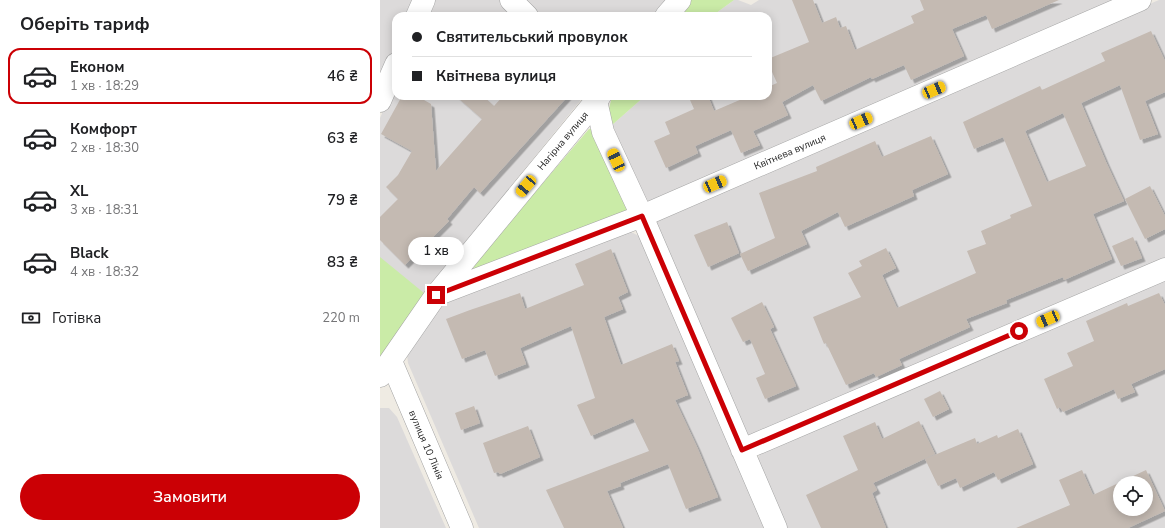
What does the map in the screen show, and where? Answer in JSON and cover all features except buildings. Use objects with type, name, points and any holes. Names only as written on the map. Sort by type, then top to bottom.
[{"type":"street","points":[[419,12],[424,0]]},
{"type":"street","points":[[511,0],[523,12]]},
{"type":"street","points":[[670,12],[680,0]]},
{"type":"street","name":"Квітнева вулиця","points":[[436,295],[642,216],[1140,0]]},
{"type":"street","points":[[380,100],[392,73]]},
{"type":"street","name":"Нагірна вулиця","points":[[385,368],[436,295],[595,100]]},
{"type":"street","points":[[597,100],[603,132],[642,216],[776,528]]},
{"type":"street","points":[[742,450],[1165,269]]},
{"type":"street","name":"вулиця 10 Лінія","points":[[385,368],[462,528]]},
{"type":"shaded area","points":[[380,0],[416,0],[411,12],[392,12],[392,53],[380,80]]},
{"type":"shaded area","points":[[432,0],[502,0],[513,12],[427,12]]},
{"type":"shaded area","points":[[521,0],[670,0],[660,12],[533,12]]},
{"type":"shaded area","points":[[734,0],[751,5],[759,0],[1122,0],[649,205],[645,200],[612,125],[640,100],[772,100],[772,12],[718,12]]},
{"type":"shaded area","points":[[1159,0],[1165,0],[1165,262],[750,437],[745,432],[654,218],[657,215]]},
{"type":"shaded area","points":[[392,91],[392,100],[580,100],[424,293],[380,361],[380,118]]},
{"type":"shaded area","points":[[629,231],[639,236],[768,528],[479,528],[408,363],[407,355],[436,305]]},
{"type":"shaded area","points":[[1165,275],[1165,528],[786,528],[758,458],[761,450]]},
{"type":"shaded area","points":[[380,408],[389,408],[397,417],[446,528],[380,528]]},
{"type":"green space","points":[[689,0],[734,0],[718,12],[679,12]]},
{"type":"green space","points":[[611,100],[640,100],[612,125],[608,113]]},
{"type":"green space","points":[[589,129],[592,129],[630,210],[474,272],[473,265]]},
{"type":"green space","points":[[380,257],[424,293],[380,361]]},
{"type":"route","points":[[436,295],[642,216],[742,450],[1019,331]]}]
